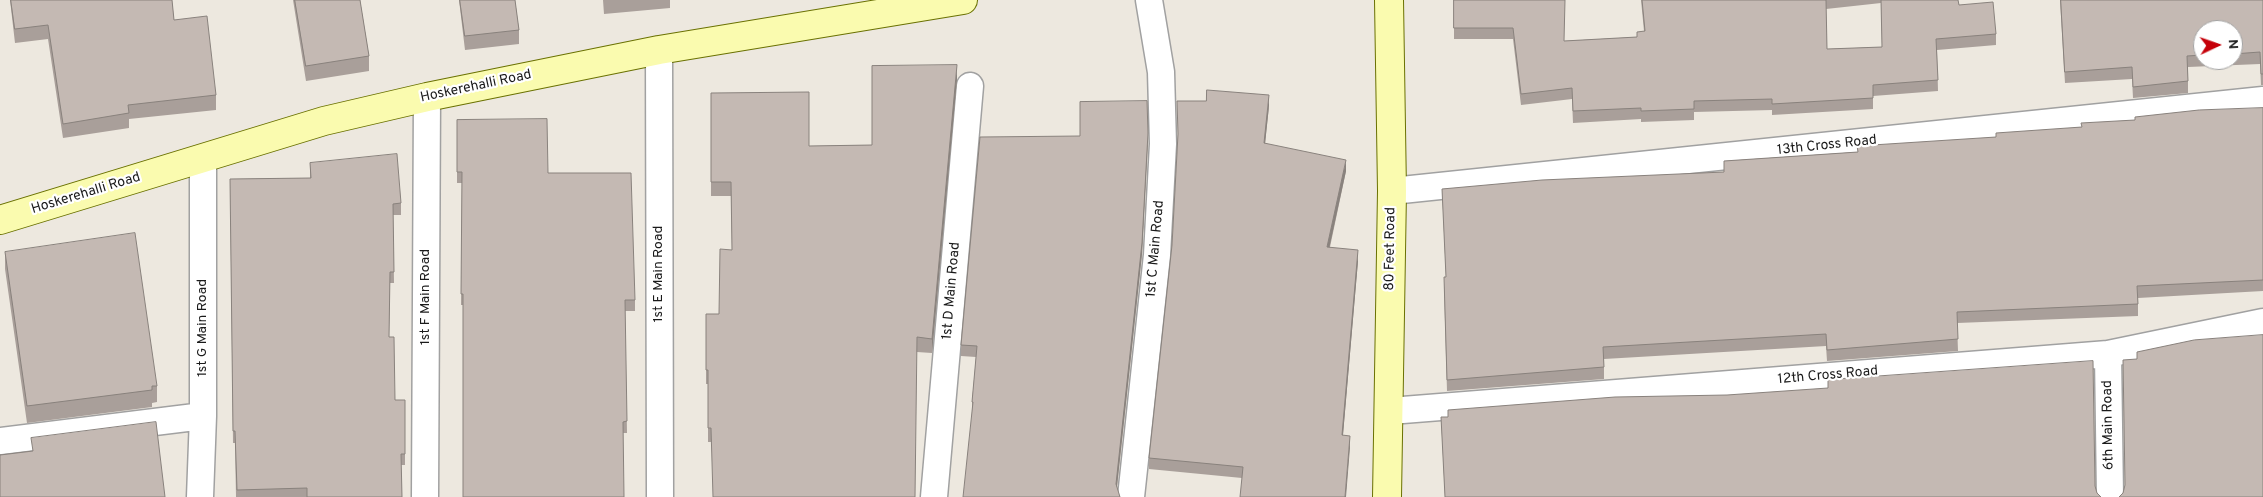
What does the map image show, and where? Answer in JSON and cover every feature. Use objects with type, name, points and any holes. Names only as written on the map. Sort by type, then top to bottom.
[{"type":"street","name":"Hoskerehalli Road","points":[[0,220],[324,121],[427,97],[659,50],[963,0]]},
{"type":"street","name":"1st C Main Road","points":[[1131,497],[1157,255],[1163,144],[1160,72],[1149,0]]},
{"type":"street","name":"80 Feet Road","points":[[1387,497],[1390,411],[1392,191],[1389,0]]},
{"type":"street","name":"1st E Main Road","points":[[659,50],[660,497]]},
{"type":"street","name":"1st D Main Road","points":[[934,497],[970,86]]},
{"type":"street","name":"1st F Main Road","points":[[425,497],[427,97]]},
{"type":"street","name":"13th Cross Road","points":[[1392,191],[2263,100]]},
{"type":"street","name":"1st G Main Road","points":[[200,497],[203,416],[203,159]]},
{"type":"street","name":"12th Cross Road","points":[[1390,411],[2108,354],[2263,322]]},
{"type":"street","name":"6th Main Road","points":[[2108,354],[2110,497]]},
{"type":"street","points":[[0,441],[203,416]]},
{"type":"building","points":[[11,0],[172,0],[174,20],[207,16],[216,95],[128,105],[129,113],[63,124],[48,25],[15,29]]},
{"type":"building","points":[[295,0],[360,0],[369,56],[306,66]]},
{"type":"building","points":[[460,0],[515,0],[519,30],[465,36]]},
{"type":"building","points":[[1454,0],[1565,0],[1564,41],[1637,37],[1637,32],[1645,31],[1642,0],[1826,0],[1827,49],[1882,47],[1881,0],[1958,0],[1959,5],[1993,2],[1996,34],[1936,39],[1938,80],[1873,85],[1873,98],[1772,104],[1772,99],[1694,101],[1694,109],[1641,111],[1641,108],[1573,111],[1572,88],[1521,94],[1513,28],[1454,28]]},
{"type":"building","points":[[2061,0],[2263,0],[2263,74],[2261,74],[2260,52],[2243,53],[2243,20],[2193,20],[2193,56],[2187,56],[2188,81],[2133,87],[2132,67],[2065,72]]},
{"type":"building","points":[[957,65],[932,339],[917,337],[915,497],[713,497],[711,428],[708,428],[706,314],[719,314],[720,249],[732,250],[731,182],[711,182],[711,93],[809,92],[809,146],[872,145],[872,66]]},
{"type":"building","points":[[1207,90],[1269,95],[1264,143],[1346,160],[1327,247],[1358,250],[1342,435],[1350,436],[1345,497],[1240,497],[1243,467],[1149,458],[1172,245],[1178,134],[1177,101],[1206,101]]},
{"type":"building","points":[[1147,101],[1148,133],[1142,243],[1116,484],[1120,497],[963,497],[977,346],[961,345],[980,137],[1080,136],[1080,102]]},
{"type":"building","points":[[2263,108],[2263,280],[2137,286],[2138,304],[1957,312],[1958,339],[1827,350],[1826,334],[1603,347],[1604,367],[1447,380],[1444,277],[1446,277],[1442,189],[1542,180],[1724,172],[1724,161],[1858,152],[1857,146],[1996,137],[1996,133],[2082,127],[2081,123],[2135,120],[2135,117],[2199,110]]},
{"type":"building","points":[[547,119],[548,173],[631,173],[635,300],[625,300],[627,421],[623,422],[624,497],[463,497],[462,172],[457,172],[457,120]]},
{"type":"building","points":[[397,154],[401,203],[393,204],[394,272],[390,272],[389,337],[394,337],[395,400],[405,400],[405,454],[401,454],[402,497],[307,497],[307,488],[237,490],[235,431],[233,431],[230,179],[311,178],[310,163]]},
{"type":"building","points":[[135,233],[157,386],[152,386],[152,390],[27,406],[5,252]]},
{"type":"building","points":[[2263,335],[2263,497],[2119,497],[2123,493],[2125,485],[2123,360],[2137,359],[2137,352],[2194,340]]},
{"type":"building","points":[[2093,361],[2095,486],[2097,493],[2101,497],[1445,497],[1441,417],[1448,417],[1448,410],[1615,397],[1727,395],[1828,388],[1828,380]]},
{"type":"building","points":[[156,422],[165,497],[0,497],[0,455],[33,451],[31,438]]}]
